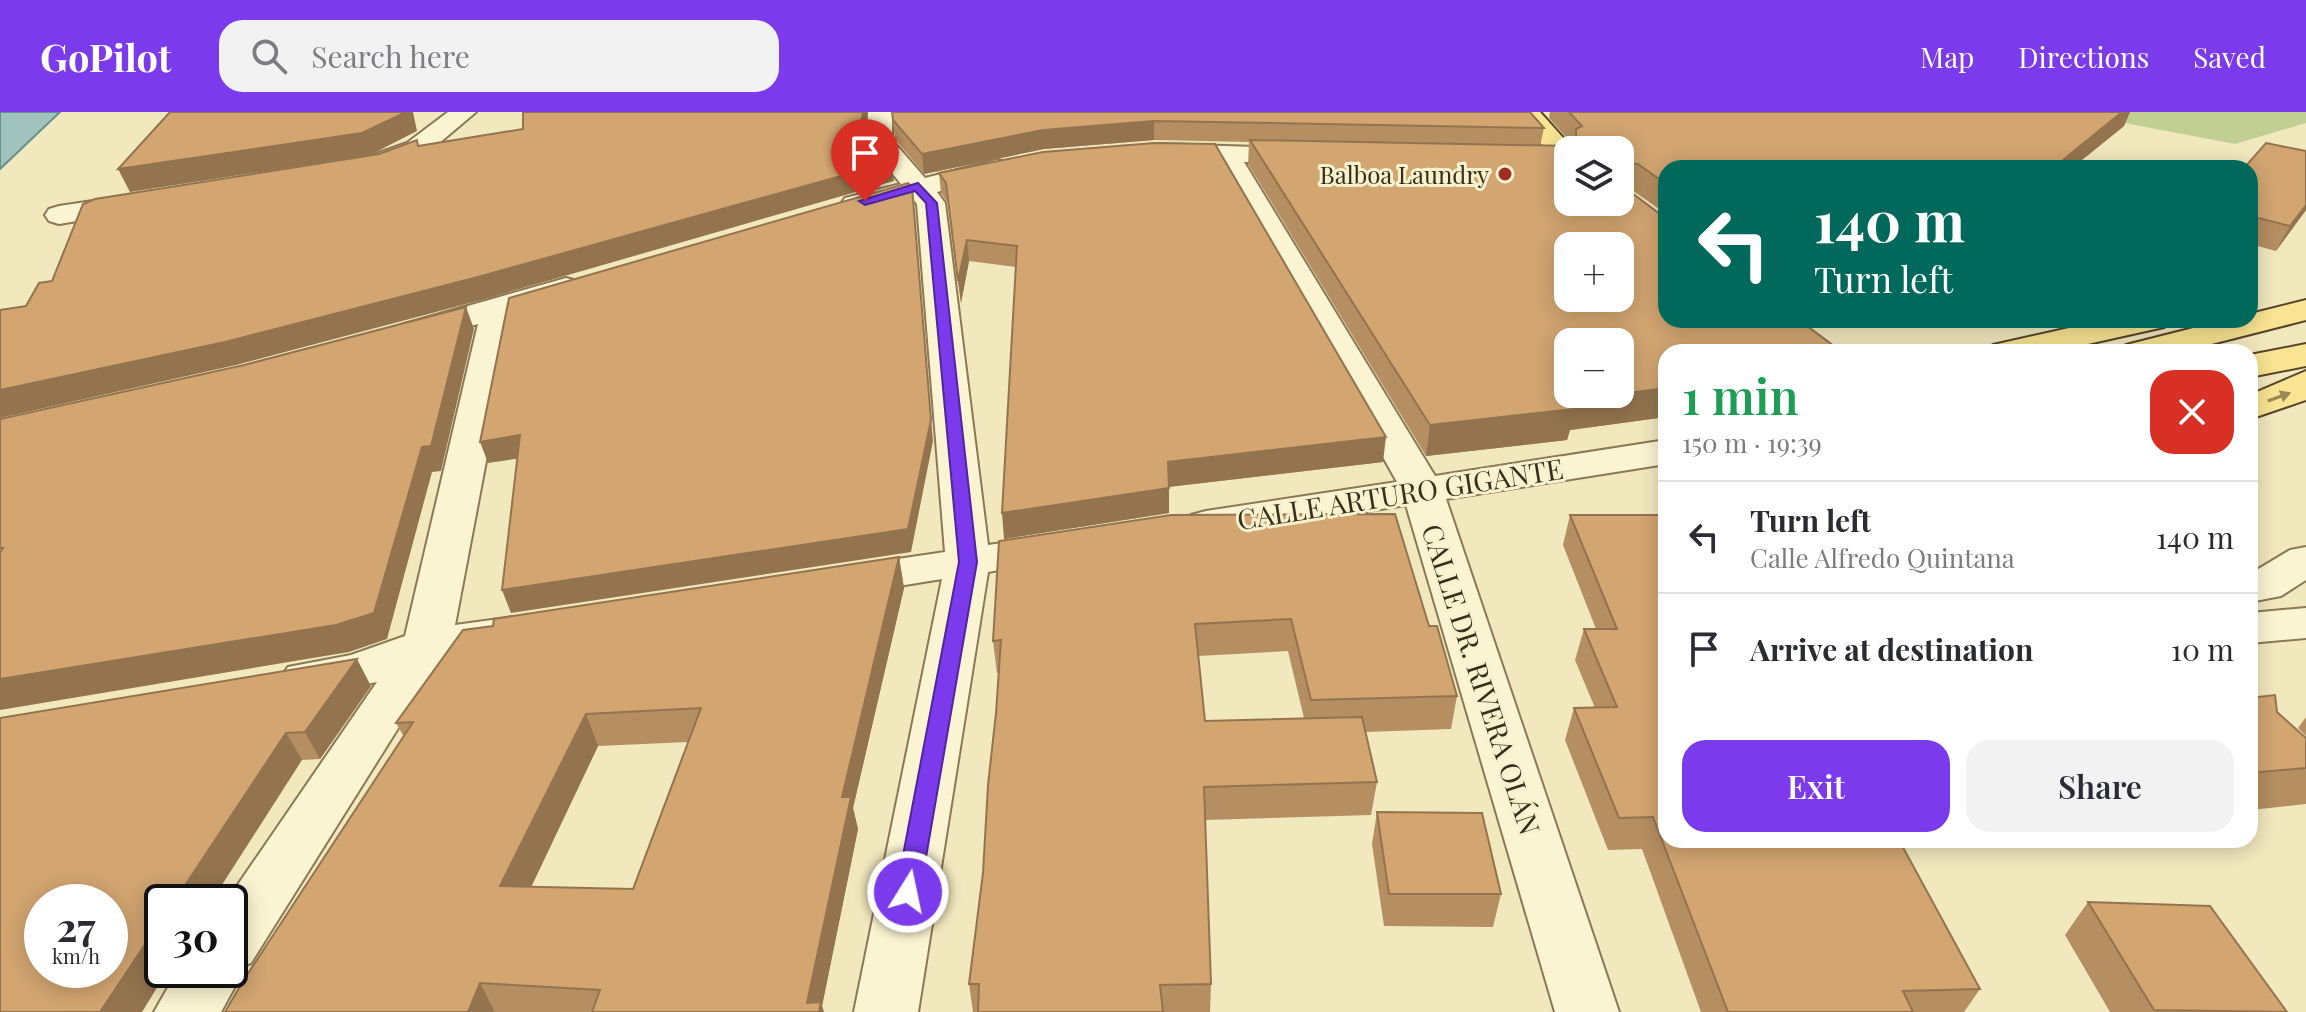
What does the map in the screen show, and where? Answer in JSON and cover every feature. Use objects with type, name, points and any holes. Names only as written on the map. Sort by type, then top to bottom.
[{"type":"main road","points":[[1527,112],[1554,144]]},
{"type":"main road","points":[[2258,299],[2306,301]]},
{"type":"main road","points":[[2258,322],[2306,310]]},
{"type":"main road","points":[[2042,344],[2115,328]]},
{"type":"main road","points":[[2170,344],[2234,328]]},
{"type":"main road","points":[[2258,364],[2306,355]]},
{"type":"main road","points":[[2258,405],[2295,392],[2306,382]]},
{"type":"street","points":[[344,172],[377,165],[416,149],[464,112]]},
{"type":"street","points":[[880,112],[879,141],[931,203],[968,562],[886,1012]]},
{"type":"street","name":"CALLE DR. RIVERA OLÁN","points":[[1225,152],[1422,489],[1587,1012]]},
{"type":"street","points":[[1128,153],[1330,155]]},
{"type":"street","points":[[1523,159],[1554,159]]},
{"type":"street","points":[[832,210],[918,186],[1031,162]]},
{"type":"street","points":[[59,215],[170,198]]},
{"type":"street","points":[[378,341],[601,278]]},
{"type":"street","points":[[248,918],[427,645],[498,309]]},
{"type":"street","name":"CALLE ARTURO GIGANTE","points":[[1171,530],[1658,453]]},
{"type":"street","points":[[798,588],[1093,542]]},
{"type":"street","points":[[2258,587],[2265,586],[2306,560]]},
{"type":"street","points":[[2258,627],[2306,623]]},
{"type":"street","points":[[264,686],[357,671],[427,645],[551,626]]},
{"type":"street","points":[[186,1012],[201,988]]},
{"type":"green space","points":[[2067,112],[2306,112],[2306,123],[2235,144]]},
{"type":"water","points":[[0,112],[60,112],[0,169]]},
{"type":"building","points":[[170,112],[406,112],[362,133],[118,169]]},
{"type":"building","points":[[523,112],[863,112],[861,124],[891,162],[478,277],[225,342],[0,390],[0,310],[26,306],[39,283],[52,281],[83,204],[95,199],[379,154],[417,140],[418,146],[523,129]]},
{"type":"building","points":[[892,112],[1530,112],[1544,128],[1154,121],[1043,130],[922,154],[893,120]]},
{"type":"building","points":[[1569,112],[2122,112],[2063,160],[1658,160],[1658,178],[1634,164],[1634,136],[1576,136],[1576,129],[1582,126]]},
{"type":"building","points":[[1250,140],[1554,146],[1554,216],[1634,216],[1634,194],[1658,212],[1658,328],[1810,328],[1831,344],[1658,344],[1658,389],[1634,392],[1634,328],[1554,328],[1554,408],[1574,409],[1430,425]]},
{"type":"building","points":[[1154,143],[1215,144],[1386,437],[1168,462],[1169,488],[1002,513],[1017,246],[967,240],[958,281],[946,183],[939,173],[1043,152]]},
{"type":"building","points":[[2266,143],[2306,151],[2306,205],[2290,226],[2258,218],[2258,160],[2251,160]]},
{"type":"building","points":[[908,183],[912,187],[931,420],[908,529],[502,590],[520,435],[480,442],[509,298]]},
{"type":"building","points":[[466,307],[431,446],[422,447],[374,613],[336,625],[0,679],[0,552],[3,548],[0,548],[0,419],[244,365]]},
{"type":"building","points":[[1395,514],[1429,626],[1437,626],[1457,696],[1311,700],[1291,619],[1195,624],[1205,721],[1362,717],[1377,782],[1204,787],[1211,984],[1160,985],[1163,1012],[978,1012],[979,984],[969,984],[983,873],[1001,640],[993,641],[999,541],[1171,515]]},
{"type":"building","points":[[1570,515],[1658,515],[1658,830],[1653,817],[1619,818],[1574,708],[1617,707],[1584,629],[1617,629]]},
{"type":"building","points":[[899,557],[842,797],[851,797],[807,1003],[821,1002],[819,1012],[592,1012],[600,990],[480,983],[468,1012],[225,1012],[239,988],[248,988],[248,973],[413,722],[396,723],[463,630],[493,626],[494,619]],"holes":[[[701,708],[633,889],[500,886],[586,714]]]},
{"type":"building","points":[[357,659],[305,732],[286,733],[186,884],[144,884],[144,946],[128,970],[128,884],[24,884],[24,988],[116,988],[100,1012],[0,1012],[0,718]]},
{"type":"building","points":[[2275,695],[2277,712],[2306,738],[2306,768],[2258,772],[2258,697]]},
{"type":"building","points":[[1377,812],[1482,813],[1501,894],[1389,894]]},
{"type":"building","points":[[1665,848],[1903,848],[1980,989],[1903,991],[1913,1012],[1728,1012]]},
{"type":"building","points":[[2088,902],[2210,906],[2287,1012],[2154,1010]]},
{"type":"place","name":"Balboa Laundry","points":[[1505,174]]},
{"type":"route","points":[[865,201],[918,186],[931,203],[968,562],[908,892]]}]
